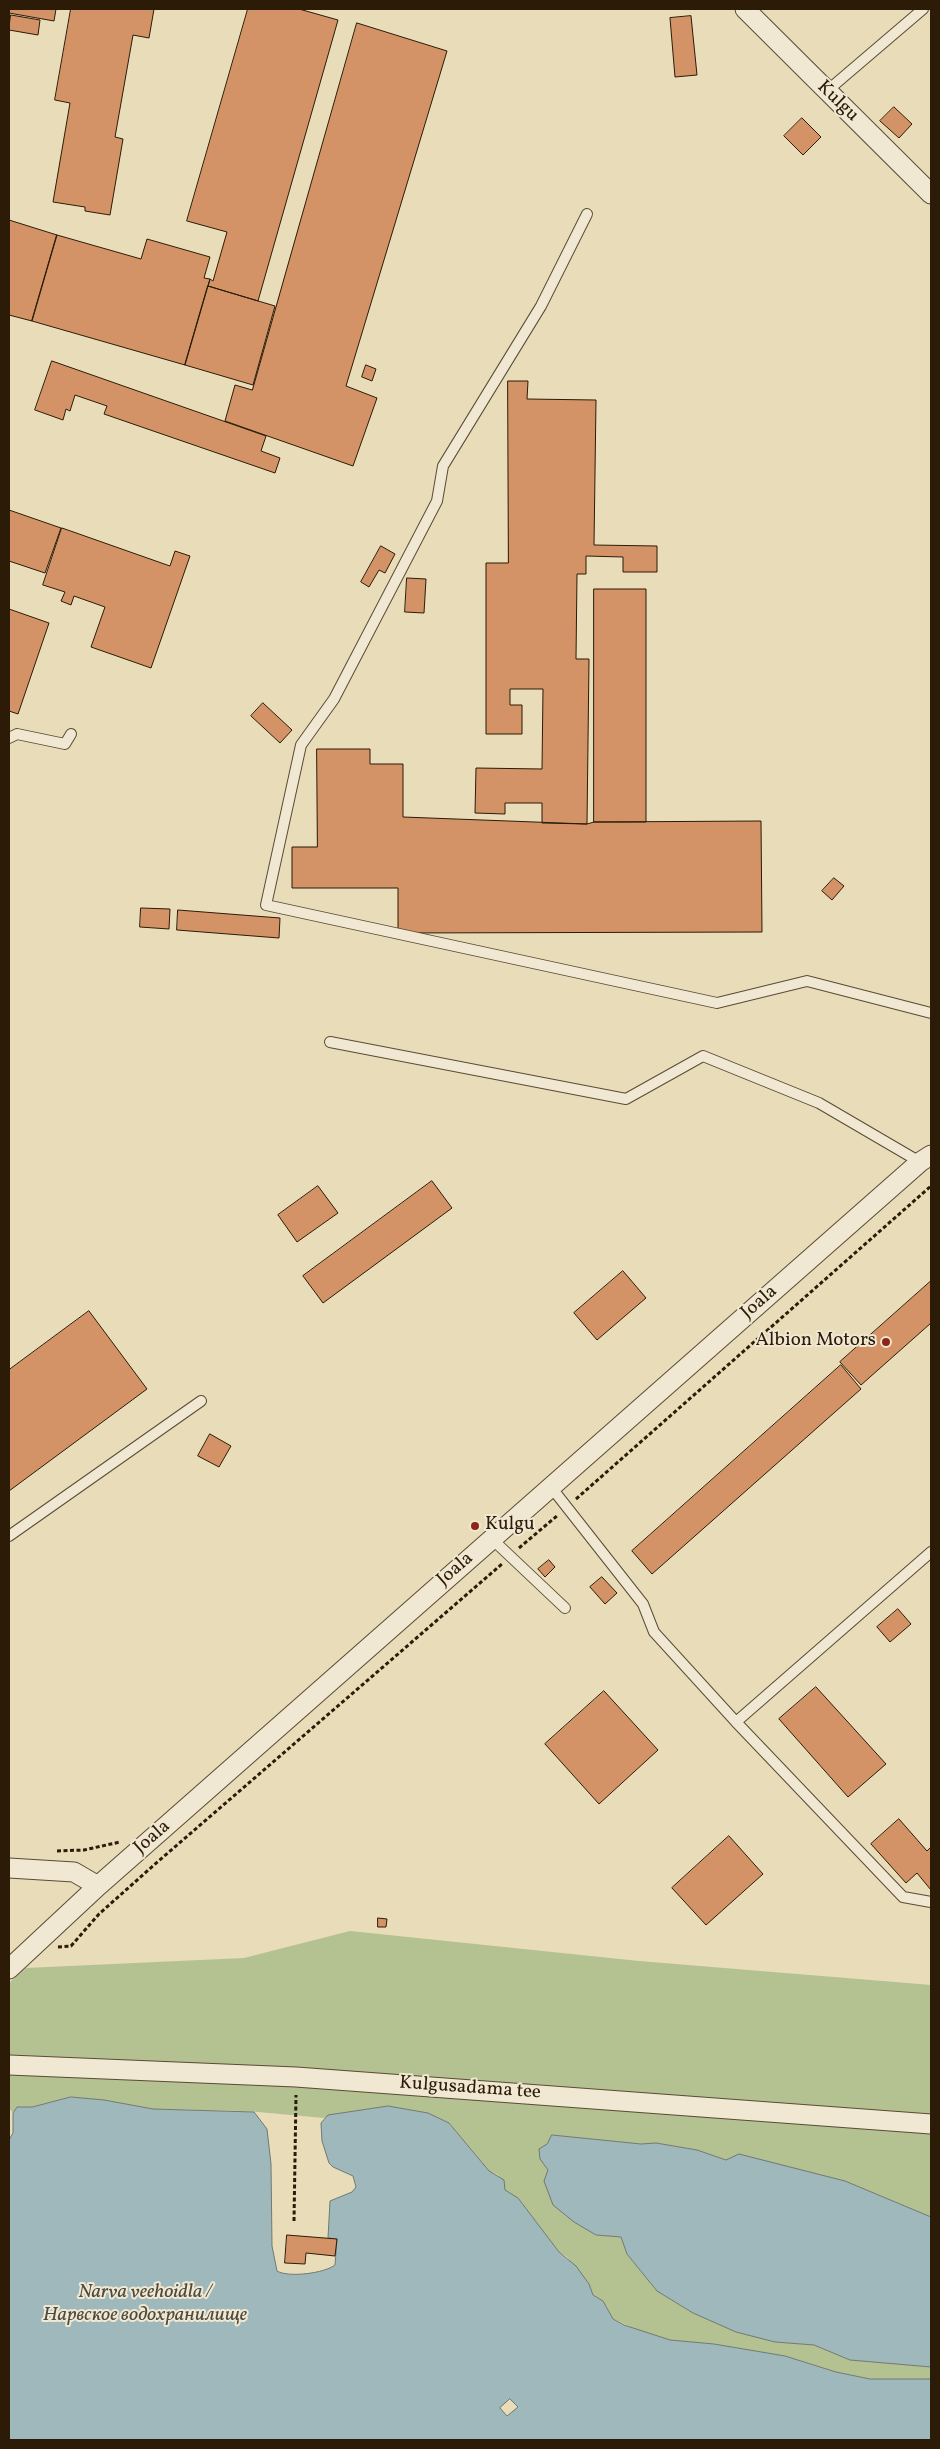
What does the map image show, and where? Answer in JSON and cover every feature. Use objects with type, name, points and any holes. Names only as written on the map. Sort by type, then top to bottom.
[{"type":"street","name":"Kulgu","points":[[744,9],[931,194]]},
{"type":"street","name":"Joala","points":[[9,1970],[98,1886],[926,1158]]},
{"type":"street","points":[[9,1868],[74,1872],[98,1886]]},
{"type":"street","name":"Kulgusadama tee","points":[[9,2066],[296,2076],[931,2124]]},
{"type":"lane","points":[[827,91],[923,9]]},
{"type":"lane","points":[[586,214],[541,306],[443,466],[438,500],[334,699],[301,745],[266,905],[717,1002],[806,981],[931,1013]]},
{"type":"lane","points":[[9,738],[17,734],[65,744],[71,734]]},
{"type":"lane","points":[[330,1042],[626,1099],[703,1056],[819,1103],[926,1158]]},
{"type":"lane","points":[[9,1536],[201,1401]]},
{"type":"lane","points":[[551,1487],[643,1604],[654,1632],[736,1722],[903,1897],[931,1902]]},
{"type":"lane","points":[[492,1539],[566,1608]]},
{"type":"lane","points":[[736,1722],[931,1552]]},
{"type":"path","points":[[28,1952],[71,1946],[99,1914],[154,1865],[567,1507],[931,1186]]},
{"type":"path","points":[[56,1851],[84,1850],[131,1840],[154,1865]]},
{"type":"path","points":[[294,2220],[296,2076]]},
{"type":"green space","points":[[350,1931],[639,1961],[931,1985],[931,2217],[845,2181],[726,2160],[697,2150],[656,2143],[641,2144],[552,2135],[540,2159],[596,2235],[621,2237],[627,2254],[657,2291],[693,2313],[718,2324],[775,2342],[814,2345],[850,2360],[931,2367],[931,2379],[870,2379],[836,2372],[785,2356],[714,2344],[670,2340],[645,2333],[613,2319],[603,2301],[593,2295],[589,2284],[567,2257],[559,2252],[518,2198],[505,2190],[498,2175],[489,2171],[449,2123],[428,2113],[388,2106],[335,2114],[324,2118],[247,2111],[153,2109],[104,2100],[71,2097],[32,2107],[17,2107],[13,2113],[9,2108],[9,1983],[26,1968],[244,1958]]},
{"type":"water","name":"Narva veehoidla / Нарвское водохранилище","points":[[71,2097],[104,2100],[153,2109],[254,2112],[267,2129],[271,2164],[272,2246],[277,2271],[290,2274],[307,2274],[335,2265],[337,2239],[328,2238],[330,2201],[352,2192],[356,2187],[353,2176],[333,2167],[329,2163],[322,2141],[321,2123],[328,2115],[388,2106],[428,2113],[449,2123],[489,2171],[504,2180],[505,2190],[518,2198],[559,2252],[576,2266],[589,2284],[593,2295],[603,2301],[613,2319],[624,2325],[670,2340],[714,2344],[785,2356],[836,2372],[870,2379],[931,2379],[931,2440],[9,2440],[9,2140],[13,2133],[13,2113],[17,2107],[32,2107]],"holes":[[[510,2399],[518,2407],[507,2416],[500,2408]]]},
{"type":"water","points":[[552,2135],[641,2144],[656,2143],[697,2150],[726,2160],[739,2154],[845,2181],[931,2217],[931,2367],[850,2360],[814,2345],[775,2342],[736,2332],[693,2313],[657,2291],[627,2254],[621,2237],[596,2235],[574,2222],[553,2205],[544,2181],[548,2170],[540,2159],[539,2149],[547,2144]]},
{"type":"building","points":[[9,9],[56,9],[54,21],[9,13]]},
{"type":"building","points":[[71,9],[154,9],[149,38],[133,35],[115,137],[123,139],[110,215],[85,211],[85,207],[53,202],[70,103],[55,100]]},
{"type":"building","points":[[248,9],[299,9],[338,20],[258,301],[208,286],[210,279],[213,281],[227,232],[187,221]]},
{"type":"building","points":[[11,15],[40,20],[38,35],[9,30]]},
{"type":"building","points":[[691,16],[697,75],[675,77],[670,18]]},
{"type":"building","points":[[357,23],[447,51],[346,386],[377,398],[353,466],[225,421],[235,385],[252,390]]},
{"type":"building","points":[[894,107],[912,124],[899,138],[880,121]]},
{"type":"building","points":[[802,118],[821,137],[803,155],[784,136]]},
{"type":"building","points":[[9,220],[57,235],[32,321],[9,315]]},
{"type":"building","points":[[57,235],[141,259],[147,239],[210,257],[204,278],[210,279],[185,365],[32,321]]},
{"type":"building","points":[[208,286],[275,306],[253,385],[185,365]]},
{"type":"building","points":[[52,361],[266,436],[261,451],[280,458],[275,473],[104,414],[107,406],[75,395],[70,411],[66,409],[63,420],[35,410]]},
{"type":"building","points":[[366,365],[376,369],[372,381],[362,377]]},
{"type":"building","points":[[508,381],[528,381],[527,399],[596,400],[594,545],[657,546],[657,572],[623,572],[623,557],[586,556],[586,574],[577,574],[576,659],[589,659],[587,824],[542,823],[542,803],[505,803],[505,814],[475,813],[476,768],[542,769],[543,689],[510,689],[510,705],[522,705],[522,734],[486,734],[486,563],[508,563]]},
{"type":"building","points":[[9,510],[61,528],[45,573],[9,561]]},
{"type":"building","points":[[62,528],[170,566],[175,551],[190,556],[151,668],[91,647],[105,607],[74,596],[71,605],[61,601],[65,592],[43,585]]},
{"type":"building","points":[[381,546],[395,554],[385,573],[379,570],[369,587],[361,582]]},
{"type":"building","points":[[407,578],[426,579],[424,613],[405,612]]},
{"type":"building","points":[[594,589],[646,589],[646,822],[594,822]]},
{"type":"building","points":[[9,609],[49,623],[18,714],[9,711]]},
{"type":"building","points":[[263,703],[292,730],[280,743],[251,716]]},
{"type":"building","points":[[317,749],[370,749],[370,764],[403,764],[403,817],[587,824],[594,822],[761,821],[762,932],[398,933],[398,888],[292,888],[292,847],[317,847]]},
{"type":"building","points":[[834,878],[844,886],[832,900],[822,891]]},
{"type":"building","points":[[141,908],[170,909],[169,929],[140,927]]},
{"type":"building","points":[[178,910],[280,918],[279,938],[177,930]]},
{"type":"building","points":[[432,1181],[452,1208],[323,1303],[303,1276]]},
{"type":"building","points":[[318,1186],[338,1213],[297,1242],[278,1215]]},
{"type":"building","points":[[623,1271],[646,1298],[597,1340],[574,1313]]},
{"type":"building","name":"Albion Motors","points":[[931,1281],[931,1323],[861,1385],[840,1362]]},
{"type":"building","points":[[89,1311],[147,1389],[9,1491],[9,1370]]},
{"type":"building","points":[[841,1365],[861,1389],[652,1574],[632,1551]]},
{"type":"building","points":[[210,1434],[231,1446],[219,1467],[198,1456]]},
{"type":"building","points":[[549,1560],[555,1567],[545,1577],[538,1569]]},
{"type":"building","points":[[602,1577],[617,1593],[605,1604],[590,1587]]},
{"type":"building","points":[[898,1609],[911,1624],[890,1642],[877,1627]]},
{"type":"building","points":[[816,1687],[886,1764],[848,1797],[779,1719]]},
{"type":"building","points":[[604,1691],[658,1750],[599,1804],[545,1744]]},
{"type":"building","points":[[899,1819],[927,1851],[931,1847],[931,1890],[917,1873],[906,1883],[871,1844]]},
{"type":"building","points":[[729,1836],[763,1874],[706,1925],[672,1888]]},
{"type":"building","points":[[378,1918],[387,1919],[386,1927],[378,1927]]},
{"type":"building","points":[[287,2235],[337,2239],[335,2256],[306,2253],[305,2264],[285,2263]]},
{"type":"place","name":"Albion Motors","points":[[886,1342]]},
{"type":"place","name":"Kulgu","points":[[475,1526]]}]
